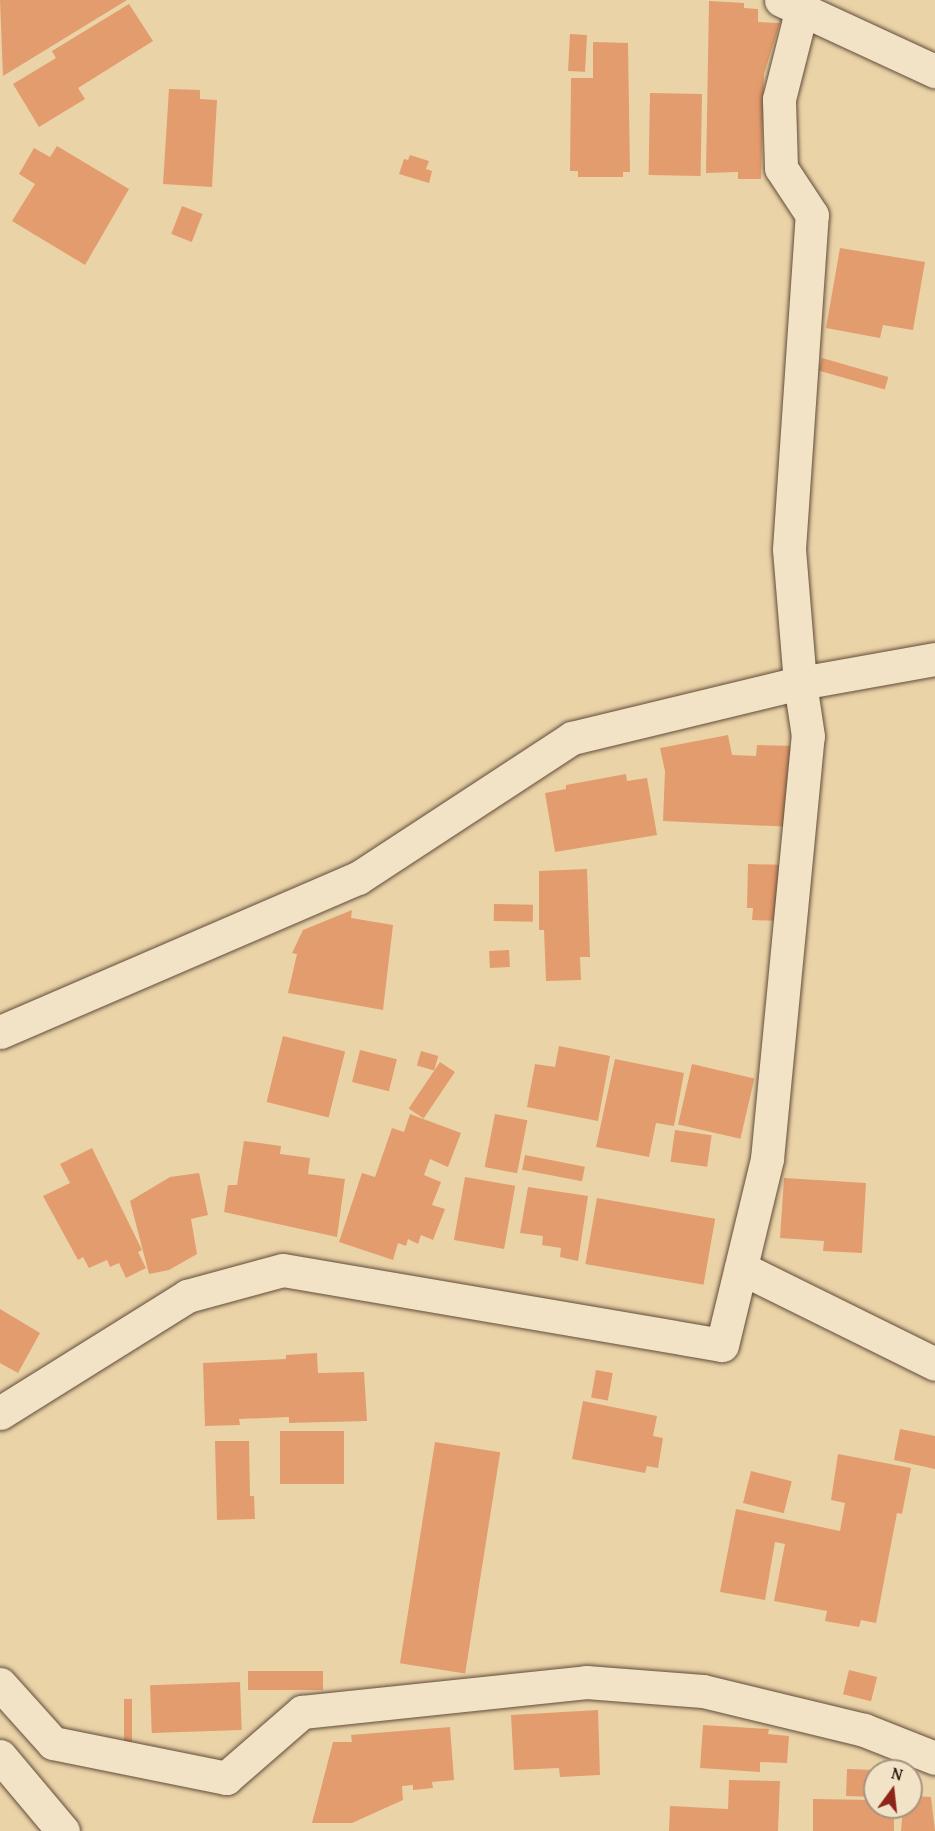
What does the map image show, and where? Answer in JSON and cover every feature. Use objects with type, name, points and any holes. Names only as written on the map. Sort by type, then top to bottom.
[{"type":"street","points":[[795,7],[935,71]]},
{"type":"street","points":[[0,1413],[187,1296],[283,1270],[722,1345],[767,1160],[808,736],[800,683],[789,549],[812,215],[781,168],[779,99],[798,24],[795,7]]},
{"type":"street","points":[[0,1032],[358,878],[572,738],[800,683],[935,659]]},
{"type":"street","points":[[741,1268],[935,1364]]},
{"type":"street","points":[[0,1684],[54,1743],[226,1778],[302,1712],[586,1682],[703,1691],[864,1730],[935,1758]]},
{"type":"street","points":[[0,1756],[63,1831]]},
{"type":"building","points":[[0,0],[127,0],[3,76]]},
{"type":"building","points":[[709,1],[744,3],[744,8],[758,9],[758,22],[780,23],[764,74],[761,179],[738,179],[738,172],[706,173]]},
{"type":"building","points":[[129,4],[153,41],[78,88],[85,99],[39,127],[13,84],[56,58],[52,51]]},
{"type":"building","points":[[570,34],[587,35],[585,72],[568,71]]},
{"type":"building","points":[[593,42],[628,43],[630,172],[623,172],[623,177],[578,177],[578,171],[570,171],[571,78],[593,78]]},
{"type":"building","points":[[169,89],[200,90],[200,99],[217,100],[212,187],[163,184]]},
{"type":"building","points":[[650,93],[702,94],[701,176],[649,175]]},
{"type":"building","points":[[57,146],[129,189],[85,265],[12,221],[35,184],[19,174],[34,148],[50,157]]},
{"type":"building","points":[[410,155],[429,161],[426,169],[432,171],[429,183],[399,174],[404,159],[408,160]]},
{"type":"building","points":[[182,206],[203,214],[192,242],[171,234]]},
{"type":"building","points":[[840,248],[925,262],[913,330],[883,325],[880,338],[826,328]]},
{"type":"building","points":[[822,358],[888,377],[885,390],[818,370]]},
{"type":"building","points":[[728,735],[732,755],[756,756],[757,745],[797,746],[793,827],[663,821],[665,771],[660,748]]},
{"type":"building","points":[[626,774],[627,781],[647,778],[657,835],[555,852],[545,793],[566,789],[566,785]]},
{"type":"building","points":[[748,864],[787,865],[779,921],[752,920],[753,908],[747,908]]},
{"type":"building","points":[[587,869],[590,957],[580,957],[581,980],[546,981],[544,930],[539,930],[539,871]]},
{"type":"building","points":[[494,904],[533,905],[533,922],[494,921]]},
{"type":"building","points":[[352,910],[351,918],[393,925],[383,1010],[288,993],[297,954],[292,953],[303,930]]},
{"type":"building","points":[[509,950],[510,967],[490,968],[489,951]]},
{"type":"building","points":[[283,1036],[345,1051],[329,1117],[267,1102]]},
{"type":"building","points":[[559,1046],[610,1056],[598,1121],[527,1107],[535,1064],[555,1067]]},
{"type":"building","points":[[360,1050],[397,1059],[389,1091],[352,1082]]},
{"type":"building","points":[[421,1051],[438,1056],[434,1070],[417,1065]]},
{"type":"building","points":[[615,1059],[684,1073],[674,1126],[656,1123],[649,1157],[596,1147]]},
{"type":"building","points":[[440,1062],[455,1072],[424,1118],[409,1108]]},
{"type":"building","points":[[692,1064],[754,1078],[740,1139],[678,1124]]},
{"type":"building","points":[[410,1114],[461,1133],[448,1167],[430,1159],[424,1175],[441,1182],[432,1205],[445,1209],[433,1240],[421,1235],[418,1244],[408,1239],[406,1246],[398,1243],[393,1260],[339,1242],[362,1173],[375,1177],[392,1128],[404,1132]]},
{"type":"building","points":[[495,1114],[527,1120],[517,1173],[485,1167]]},
{"type":"building","points":[[675,1130],[712,1135],[707,1167],[671,1162]]},
{"type":"building","points":[[244,1141],[281,1146],[280,1154],[310,1158],[308,1174],[345,1179],[337,1237],[224,1212],[228,1185],[237,1185]]},
{"type":"building","points":[[92,1148],[142,1250],[138,1252],[146,1268],[126,1278],[119,1263],[110,1267],[107,1260],[89,1268],[83,1257],[78,1260],[43,1196],[70,1183],[60,1164]]},
{"type":"building","points":[[525,1155],[585,1167],[582,1181],[522,1170]]},
{"type":"building","points":[[199,1173],[208,1215],[191,1219],[197,1254],[169,1270],[149,1274],[130,1201],[170,1177]]},
{"type":"building","points":[[465,1177],[515,1186],[504,1249],[454,1240]]},
{"type":"building","points":[[784,1178],[866,1183],[862,1253],[823,1251],[824,1241],[780,1238]]},
{"type":"building","points":[[528,1187],[588,1196],[578,1261],[560,1257],[561,1248],[542,1245],[543,1236],[520,1233]]},
{"type":"building","points":[[597,1198],[715,1219],[704,1285],[585,1264]]},
{"type":"building","points":[[0,1309],[40,1333],[18,1373],[0,1363]]},
{"type":"building","points":[[317,1353],[318,1373],[364,1372],[367,1421],[289,1423],[289,1417],[239,1419],[240,1425],[205,1426],[203,1363],[286,1359],[286,1355]]},
{"type":"building","points":[[596,1370],[613,1373],[608,1401],[591,1398]]},
{"type":"building","points":[[583,1401],[657,1416],[653,1436],[663,1438],[658,1468],[647,1466],[645,1473],[572,1459]]},
{"type":"building","points":[[900,1429],[935,1436],[935,1469],[894,1460]]},
{"type":"building","points":[[280,1431],[344,1431],[344,1484],[280,1484]]},
{"type":"building","points":[[215,1441],[249,1441],[250,1496],[254,1496],[255,1519],[217,1520]]},
{"type":"building","points":[[435,1442],[500,1452],[465,1674],[400,1663]]},
{"type":"building","points":[[838,1454],[911,1468],[902,1514],[897,1513],[876,1623],[861,1620],[859,1627],[825,1621],[827,1611],[774,1601],[785,1544],[775,1542],[765,1600],[720,1592],[736,1509],[840,1531],[845,1503],[831,1500]]},
{"type":"building","points":[[751,1471],[792,1481],[784,1513],[743,1503]]},
{"type":"building","points":[[849,1670],[877,1677],[871,1701],[843,1694]]},
{"type":"building","points":[[248,1671],[323,1671],[323,1690],[248,1690]]},
{"type":"building","points":[[240,1682],[242,1730],[152,1733],[150,1685]]},
{"type":"building","points":[[124,1699],[132,1699],[132,1742],[124,1742]]},
{"type":"building","points":[[598,1710],[600,1775],[560,1777],[559,1768],[514,1770],[511,1715]]},
{"type":"building","points":[[703,1725],[769,1729],[768,1734],[789,1736],[787,1763],[760,1762],[760,1772],[700,1768]]},
{"type":"building","points":[[450,1727],[454,1780],[432,1782],[433,1788],[413,1790],[413,1785],[402,1786],[403,1800],[352,1823],[312,1823],[333,1742],[352,1742],[351,1735]]},
{"type":"building","points":[[847,1769],[863,1770],[863,1797],[846,1796]]},
{"type":"building","points":[[729,1780],[780,1781],[778,1831],[669,1831],[670,1806],[728,1809]]},
{"type":"building","points":[[923,1797],[931,1797],[935,1831],[901,1831],[902,1819],[923,1819]]},
{"type":"building","points":[[813,1799],[863,1800],[863,1819],[894,1819],[894,1831],[813,1831]]}]
